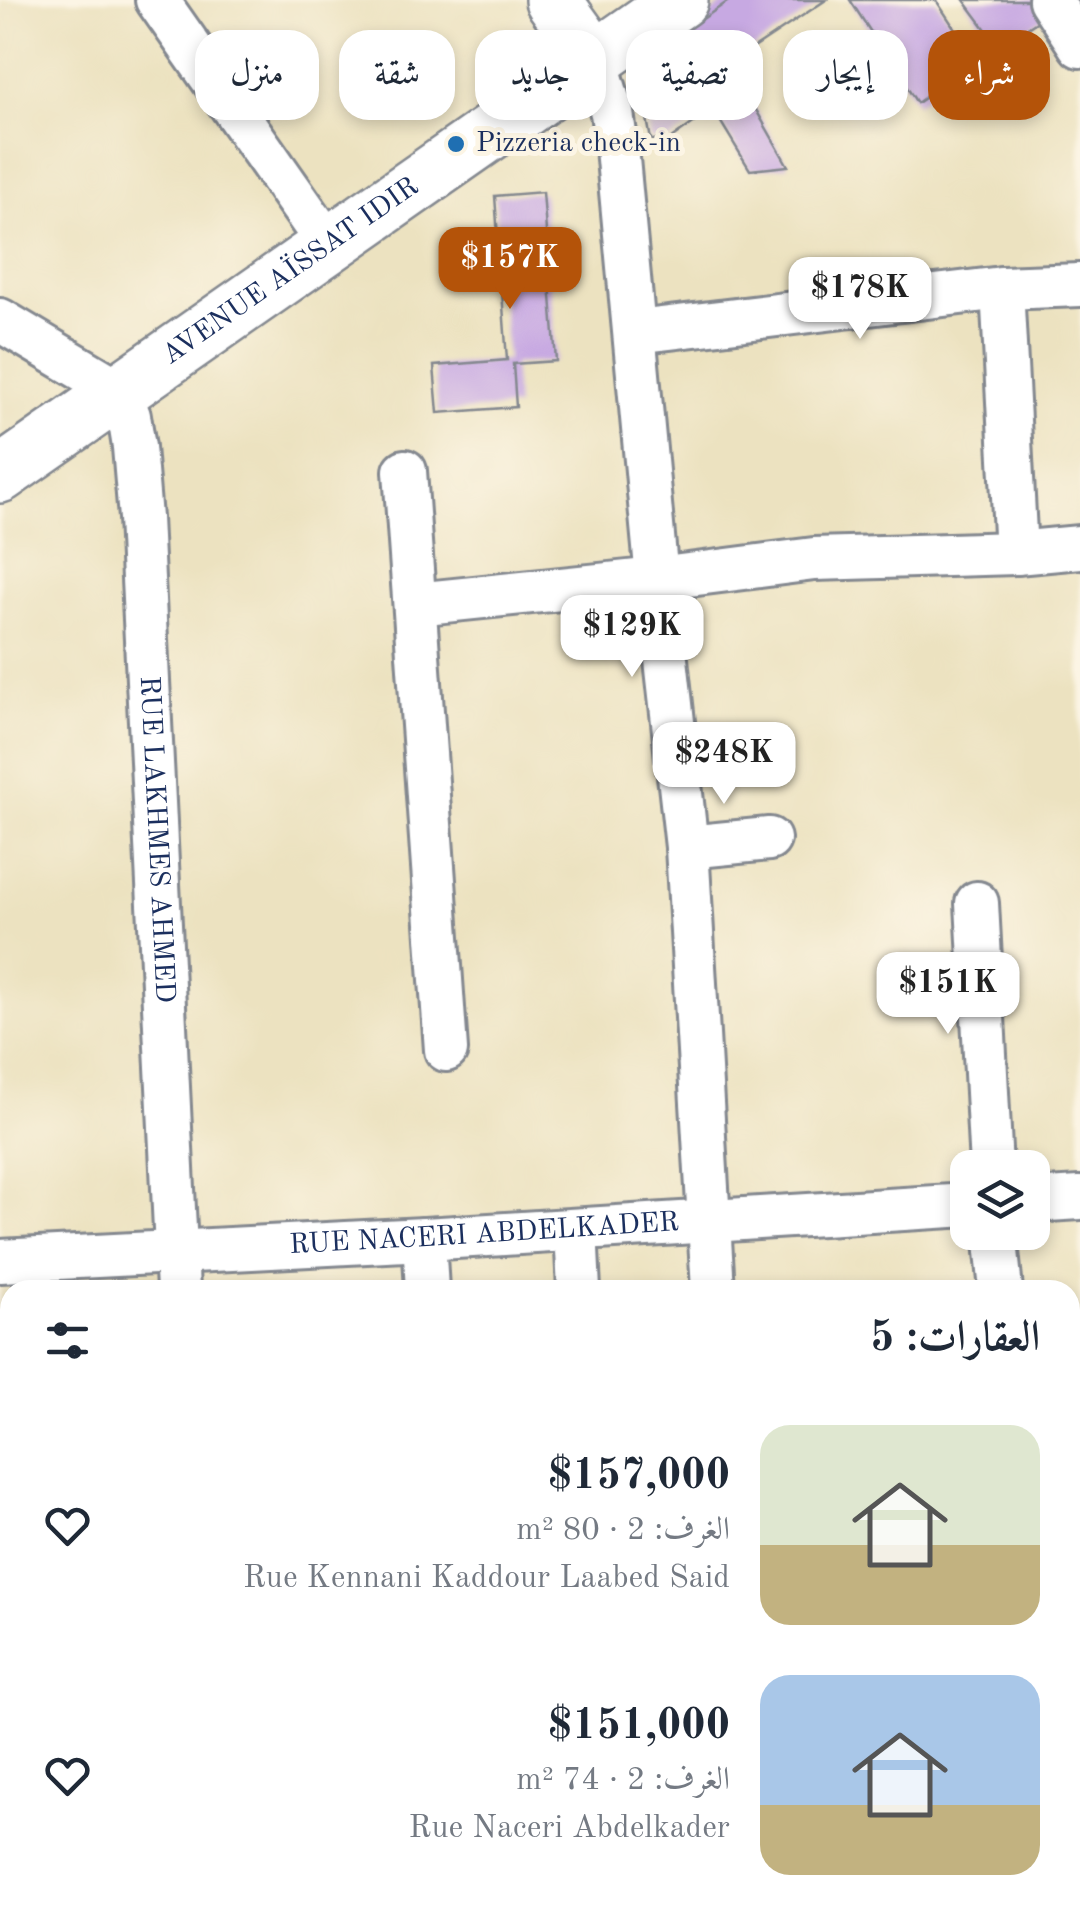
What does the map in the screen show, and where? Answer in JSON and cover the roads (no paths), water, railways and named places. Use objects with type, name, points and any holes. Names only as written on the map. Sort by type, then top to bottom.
[{"type":"main road","points":[[553,0],[574,30]]},
{"type":"main road","name":"AVENUE AÏSSAT IDIR","points":[[606,53],[680,0]]},
{"type":"main road","name":"AVENUE AÏSSAT IDIR","points":[[0,475],[509,120]]},
{"type":"street","points":[[157,0],[328,244]]},
{"type":"street","points":[[1050,0],[1080,46]]},
{"type":"street","points":[[606,93],[612,113],[636,332],[657,580],[688,847],[712,1280]]},
{"type":"street","points":[[636,332],[1002,288],[1080,286]]},
{"type":"street","points":[[1002,288],[1016,553]]},
{"type":"street","points":[[0,320],[118,391]]},
{"type":"street","name":"RUE LAKHMES AHMED","points":[[118,391],[132,432],[140,518],[177,1271]]},
{"type":"street","points":[[405,471],[446,1050]]},
{"type":"street","points":[[415,604],[814,560],[1080,548]]},
{"type":"street","points":[[688,847],[769,839]]},
{"type":"street","points":[[977,902],[990,1150]]},
{"type":"street","points":[[1050,1200],[1080,1198]]},
{"type":"street","name":"RUE NACERI ABDELKADER","points":[[0,1261],[177,1271],[424,1239],[950,1206]]},
{"type":"street","points":[[576,1230],[578,1280]]},
{"type":"street","points":[[424,1239],[426,1280]]},
{"type":"street","points":[[997,1250],[1000,1280]]},
{"type":"place","name":"Pizzeria check-in","points":[[456,144]]}]
